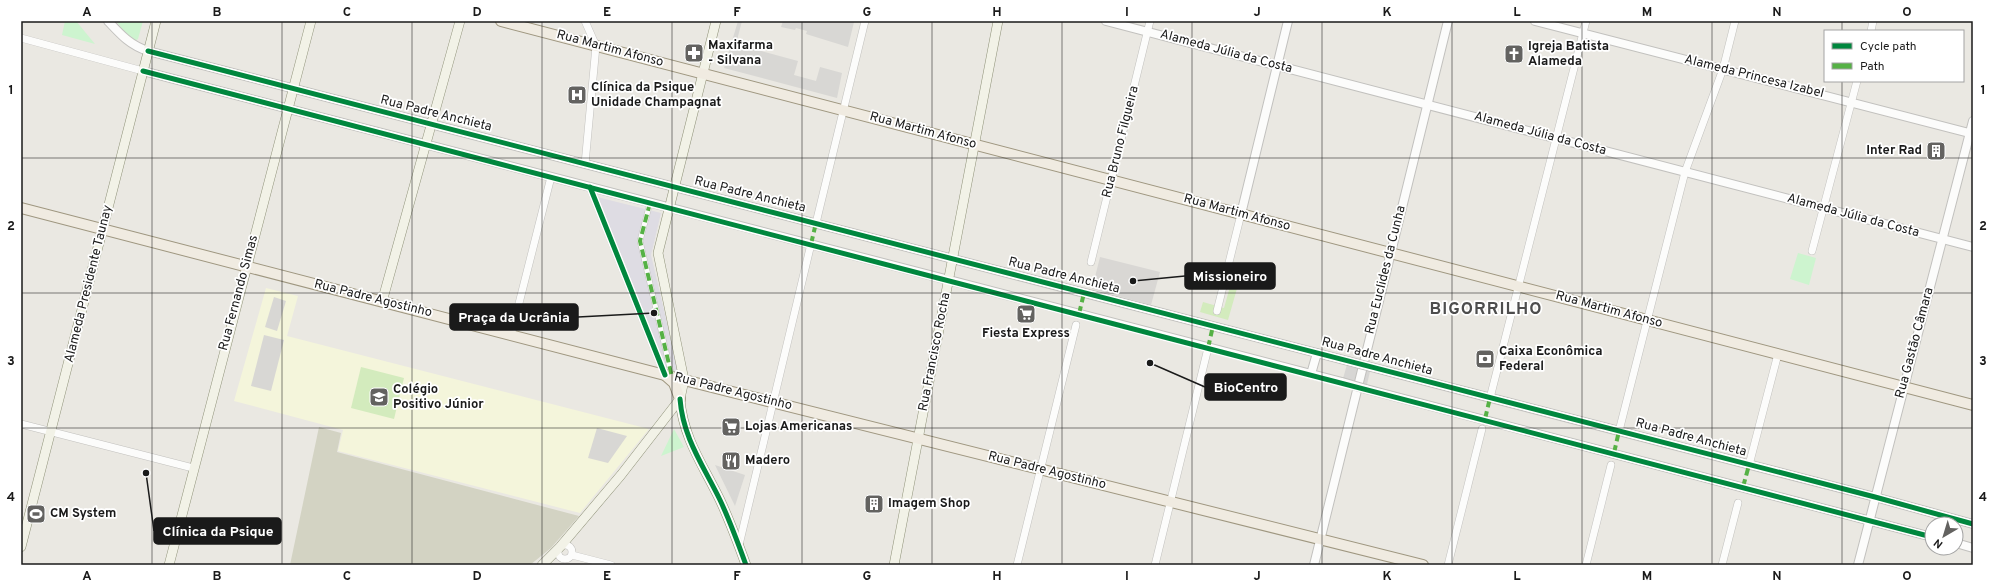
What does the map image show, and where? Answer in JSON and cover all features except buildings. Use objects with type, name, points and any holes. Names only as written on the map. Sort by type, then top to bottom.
[{"type":"main road","name":"Alameda Presidente Taunay","points":[[21,547],[156,21]]},
{"type":"main road","name":"Rua Fernando Simas","points":[[169,565],[193,468],[311,21]]},
{"type":"main road","points":[[382,302],[460,21]]},
{"type":"main road","name":"Rua Martim Afonso","points":[[501,21],[1973,405]]},
{"type":"main road","points":[[716,21],[658,256],[684,380],[680,399],[681,415],[688,438],[720,500],[746,565]]},
{"type":"main road","name":"Rua Francisco Rocha","points":[[894,565],[998,21]]},
{"type":"main road","name":"Rua Padre Agostinho","points":[[21,208],[684,380],[1423,565]]},
{"type":"main road","points":[[669,376],[674,383],[680,399]]},
{"type":"main road","points":[[542,565],[560,547],[621,475],[680,399]]},
{"type":"street","name":"Rua Padre Anchieta","points":[[108,21],[125,40],[132,45],[148,51],[1749,464],[1973,524]]},
{"type":"street","points":[[585,21],[596,46],[585,164]]},
{"type":"street","points":[[816,224],[865,21]]},
{"type":"street","name":"Alameda Júlia da Costa","points":[[1106,21],[1973,247]]},
{"type":"street","name":"Rua Bruno Filgueira","points":[[1091,262],[1150,21]]},
{"type":"street","points":[[1217,311],[1288,21]]},
{"type":"street","name":"Rua Euclides da Cunha","points":[[1314,565],[1448,21]]},
{"type":"street","name":"Alameda Princesa Izabel","points":[[1535,21],[1971,134]]},
{"type":"street","points":[[1490,398],[1586,21]]},
{"type":"street","points":[[1620,431],[1685,172],[1723,70],[1735,21]]},
{"type":"street","points":[[21,38],[288,109],[1870,519],[1924,535]]},
{"type":"street","points":[[1812,251],[1857,82]]},
{"type":"street","name":"Rua Gastão Câmara","points":[[1858,565],[1942,239],[1971,134],[1973,121]]},
{"type":"street","points":[[511,335],[551,177]]},
{"type":"street","points":[[590,187],[669,376]]},
{"type":"street","points":[[650,202],[640,241],[669,376]]},
{"type":"street","points":[[739,545],[811,244]]},
{"type":"street","points":[[1017,565],[1076,325]]},
{"type":"street","points":[[1155,565],[1208,348]]},
{"type":"street","points":[[1311,374],[1317,353]]},
{"type":"street","points":[[1749,464],[1778,354]]},
{"type":"street","points":[[21,424],[193,468]]},
{"type":"street","points":[[1448,565],[1482,429]]},
{"type":"street","points":[[1586,565],[1611,465]]},
{"type":"street","points":[[1722,565],[1738,503]]},
{"type":"street","points":[[568,560],[572,550],[569,546],[564,545],[560,547],[559,555],[562,558],[568,560],[611,565]]},
{"type":"shaded area","points":[[738,21],[742,21],[736,44],[798,61],[794,75],[816,81],[820,67],[842,73],[837,98],[724,68]]},
{"type":"shaded area","points":[[783,21],[854,22],[848,47],[806,34],[807,31],[796,28],[795,30],[781,27]]},
{"type":"shaded area","points":[[597,197],[661,213],[651,255],[679,374],[667,372]]},
{"type":"shaded area","points":[[1100,257],[1160,272],[1151,305],[1092,289]]},
{"type":"shaded area","name":"Colégio Positivo Júnior","points":[[266,288],[298,296],[287,336],[649,429],[580,513],[338,451],[343,430],[234,401]]},
{"type":"shaded area","points":[[274,297],[286,301],[277,331],[265,327]]},
{"type":"shaded area","points":[[264,335],[284,340],[271,391],[251,386]]},
{"type":"shaded area","points":[[1348,361],[1371,367],[1366,389],[1342,382]]},
{"type":"shaded area","points":[[319,427],[341,433],[337,452],[579,516],[551,548],[530,565],[290,565]]},
{"type":"shaded area","points":[[597,428],[627,436],[608,463],[588,458]]},
{"type":"shaded area","points":[[715,465],[745,475],[735,506]]},
{"type":"green space","points":[[65,21],[76,21],[95,44],[62,35]]},
{"type":"green space","points":[[116,21],[143,21],[138,39],[135,41],[129,38]]},
{"type":"green space","points":[[1798,253],[1816,258],[1809,285],[1790,279]]},
{"type":"green space","points":[[1235,269],[1242,271],[1228,320],[1200,312],[1203,302],[1224,308]]},
{"type":"green space","points":[[361,367],[404,378],[394,419],[351,408]]},
{"type":"green space","points":[[674,429],[684,447],[661,456]]},
{"type":"marked path","points":[[650,203],[640,241],[672,377]]},
{"type":"marked path","points":[[811,244],[816,223]]},
{"type":"marked path","points":[[1079,314],[1084,293]]},
{"type":"marked path","points":[[1208,348],[1213,326]]},
{"type":"marked path","points":[[1485,419],[1490,398]]},
{"type":"marked path","points":[[1614,453],[1619,431]]},
{"type":"marked path","points":[[1743,487],[1749,465]]},
{"type":"cycle path","points":[[148,51],[1875,497],[1973,524]]},
{"type":"cycle path","points":[[143,71],[1924,535]]},
{"type":"cycle path","points":[[590,187],[665,375]]},
{"type":"cycle path","points":[[680,399],[689,439],[724,508],[746,565]]},
{"type":"place","name":"Maxifarma - Silvana","points":[[694,53]]},
{"type":"place","name":"Igreja Batista Alameda","points":[[1514,54]]},
{"type":"place","name":"Clínica da Psique Unidade Champagnat","points":[[577,95]]},
{"type":"place","name":"Inter Rad","points":[[1936,151]]},
{"type":"place","name":"Missioneiro","points":[[1133,281]]},
{"type":"place","name":"Praça da Ucrânia","points":[[654,313]]},
{"type":"place","name":"Fiesta Express","points":[[1026,314]]},
{"type":"place","name":"Caixa Econômica Federal","points":[[1485,359]]},
{"type":"place","name":"BioCentro","points":[[1150,363]]},
{"type":"place","name":"Colégio Positivo Júnior","points":[[379,397]]},
{"type":"place","name":"Lojas Americanas","points":[[731,427]]},
{"type":"place","name":"Madero","points":[[731,461]]},
{"type":"place","name":"Clínica da Psique","points":[[146,473]]},
{"type":"place","name":"Imagem Shop","points":[[874,504]]},
{"type":"place","name":"CM System","points":[[36,514]]},
{"type":"district","name":"BIGORRILHO","points":[[1486,310]]}]
